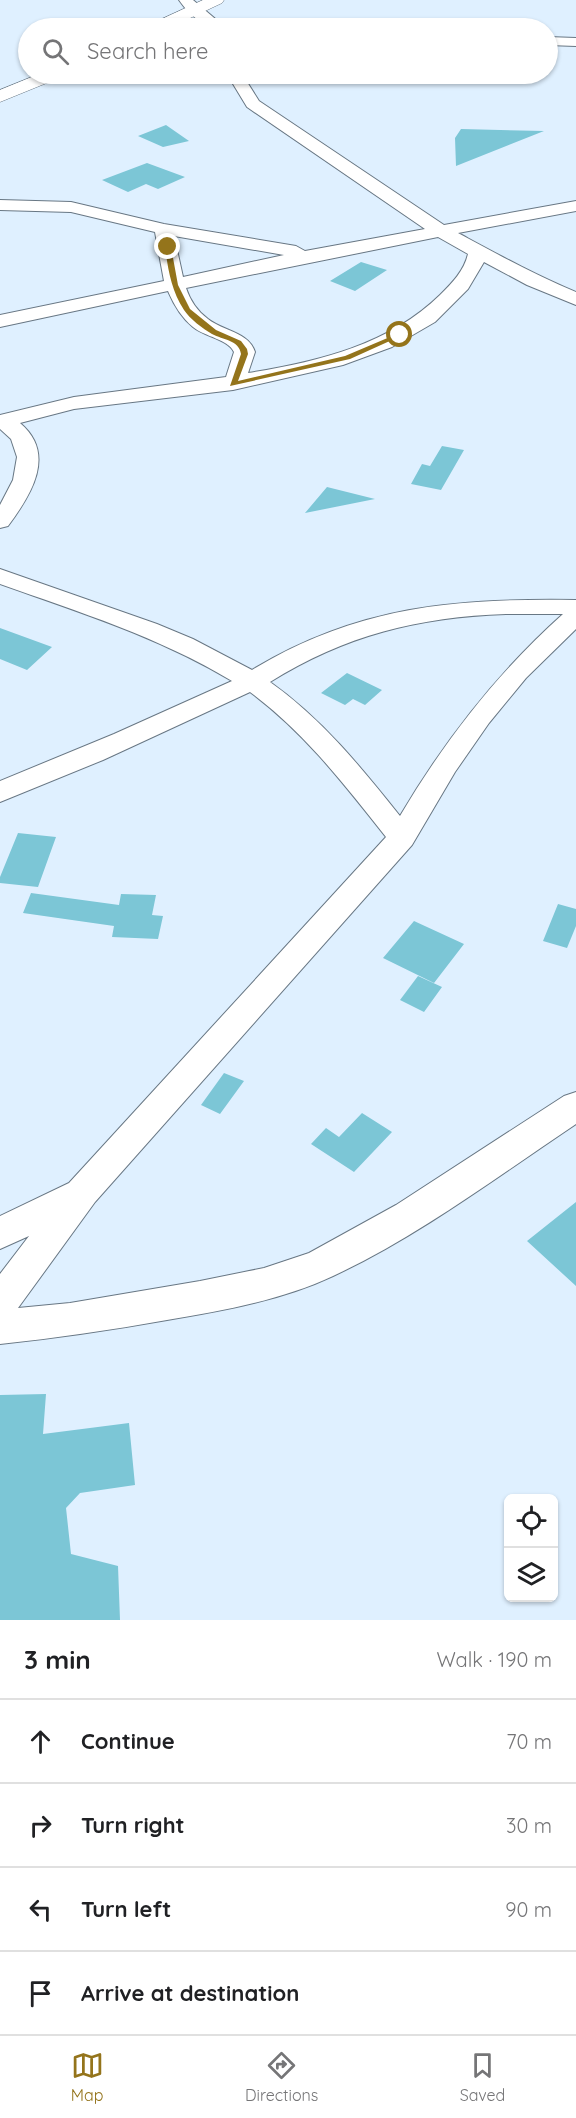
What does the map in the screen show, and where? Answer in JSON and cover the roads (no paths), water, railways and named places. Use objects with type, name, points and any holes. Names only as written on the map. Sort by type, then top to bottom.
[{"type":"street","points":[[172,18],[191,6],[216,0]]},
{"type":"street","points":[[191,6],[207,18]]},
{"type":"street","points":[[558,41],[576,42]]},
{"type":"street","points":[[0,97],[31,84]]},
{"type":"street","points":[[241,84],[253,104],[442,232],[478,249],[534,281],[576,299]]},
{"type":"street","points":[[0,205],[71,207],[164,229],[313,255]]},
{"type":"street","points":[[0,321],[313,255],[576,206]]},
{"type":"street","points":[[164,229],[174,285],[188,310],[198,322],[213,332],[239,342],[243,349],[244,354],[233,384]]},
{"type":"street","points":[[1,419],[71,404],[233,384],[347,358],[400,335],[429,317],[452,297],[478,257],[478,249]]},
{"type":"street","points":[[0,521],[12,506],[30,459],[27,447],[20,435],[1,419]]},
{"type":"street","points":[[0,576],[161,634],[205,655],[251,682],[285,705],[327,744],[402,838]]},
{"type":"street","points":[[0,792],[88,758],[251,682],[285,662],[362,629],[390,620],[458,607],[496,605],[576,607]]},
{"type":"street","points":[[0,1303],[83,1191],[402,838],[420,804],[493,702],[534,653],[576,616]]},
{"type":"street","points":[[0,1327],[70,1320],[200,1298],[264,1284],[321,1265],[409,1216],[576,1106]]},
{"type":"street","points":[[0,1233],[24,1223],[83,1191]]}]
